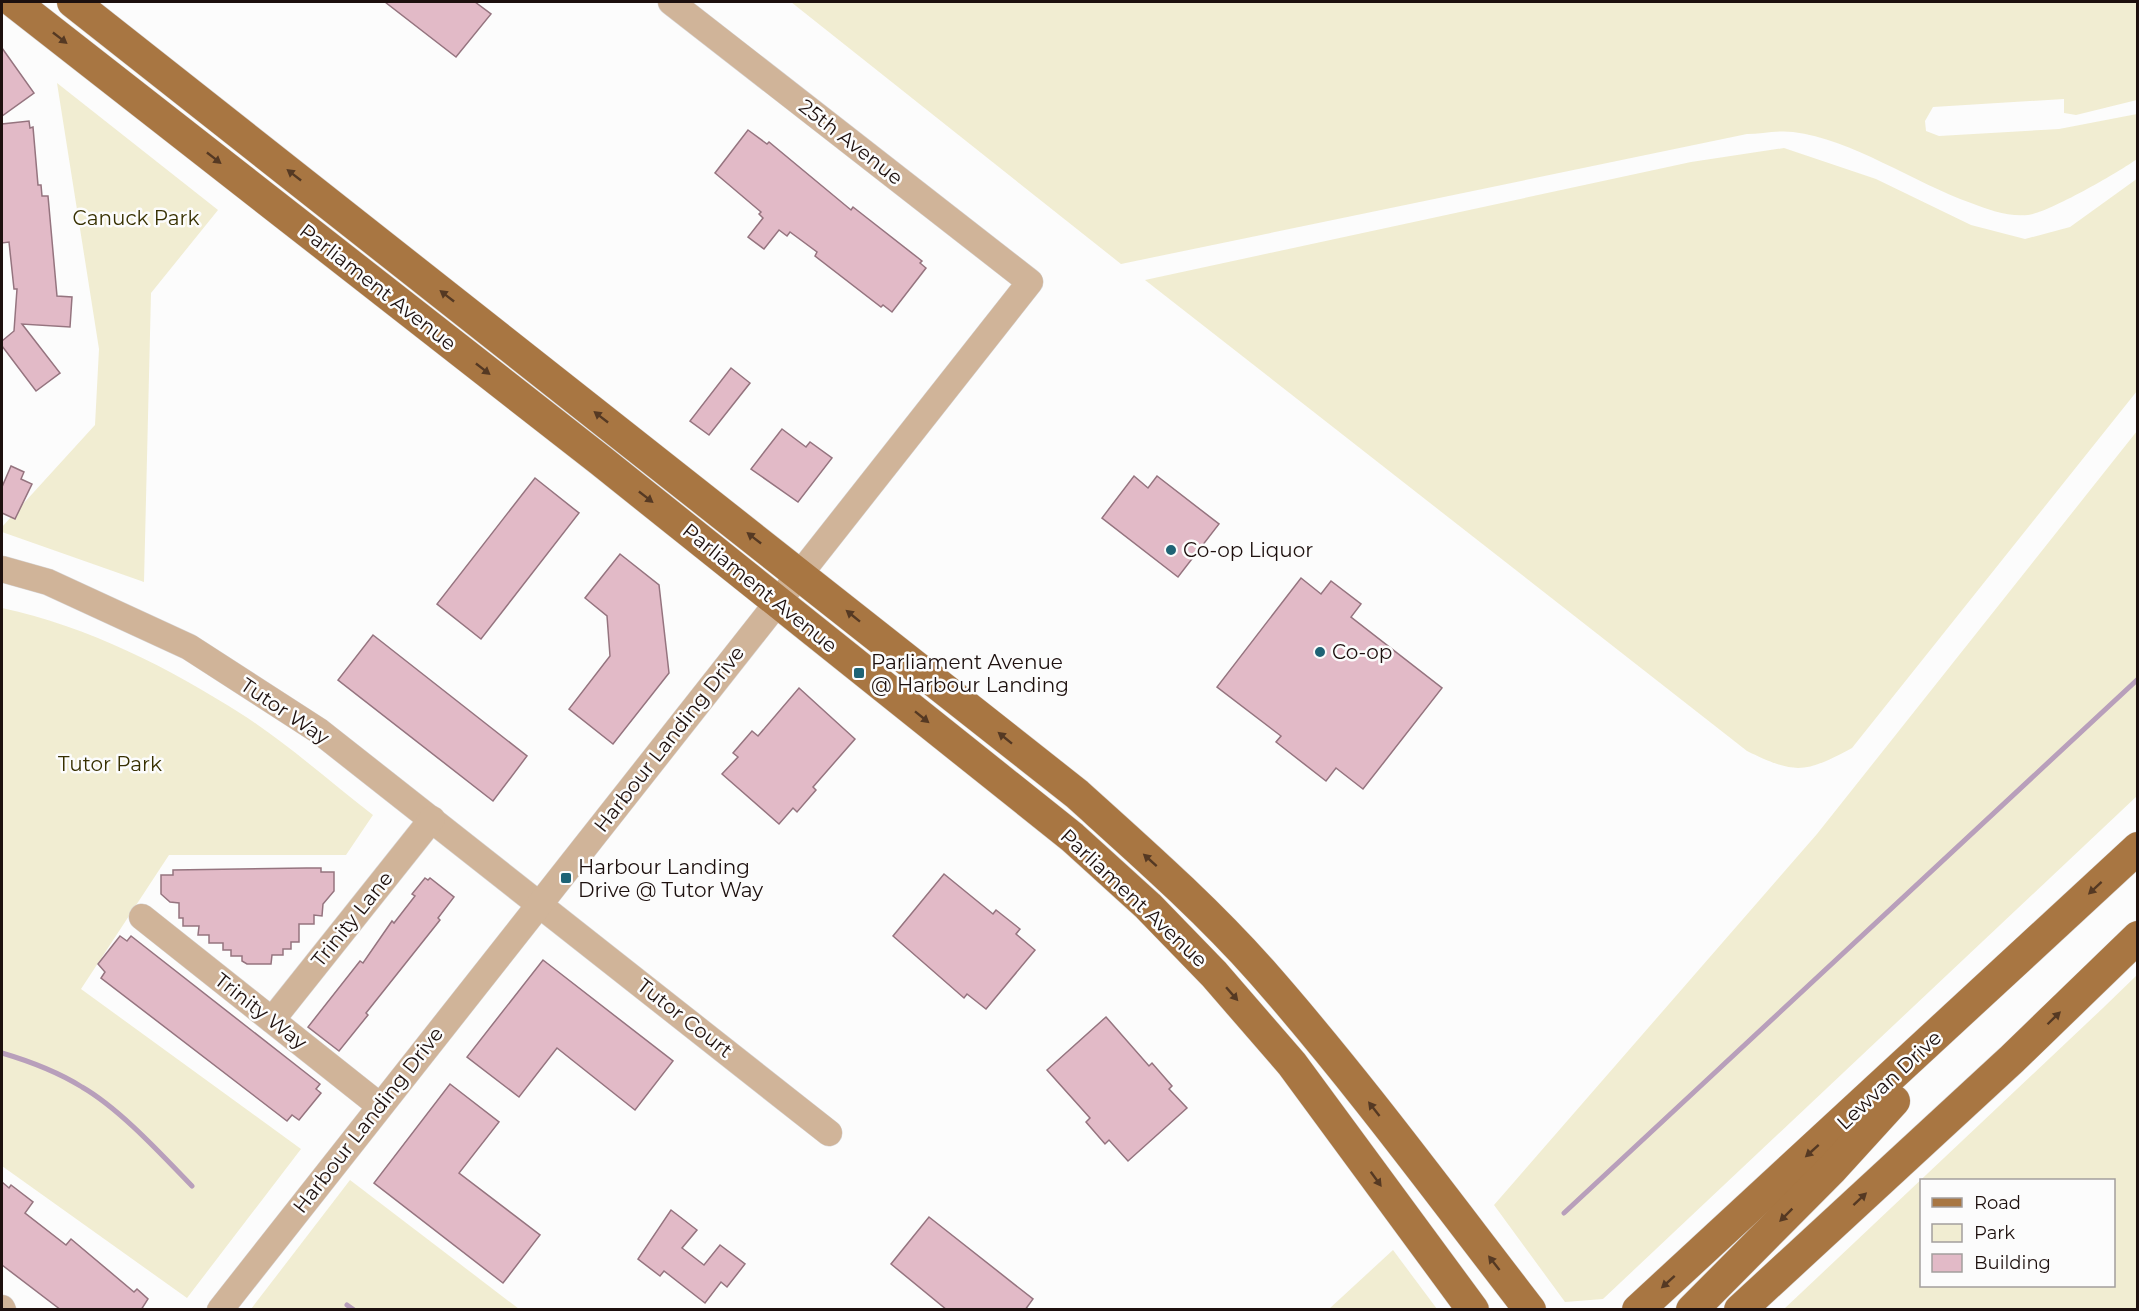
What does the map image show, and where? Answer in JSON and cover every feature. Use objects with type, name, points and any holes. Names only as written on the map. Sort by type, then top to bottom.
[{"type":"main road","name":"Parliament Avenue","points":[[14,2],[778,602],[1072,837],[1148,906],[1214,974],[1292,1064],[1473,1310]]},
{"type":"main road","name":"Parliament Avenue","points":[[73,2],[1077,794],[1182,888],[1260,969],[1323,1043],[1530,1310]]},
{"type":"main road","name":"Lewvan Drive","points":[[1638,1310],[2138,848]]},
{"type":"main road","points":[[1740,1310],[2012,1059],[2138,937]]},
{"type":"main road","points":[[1692,1310],[1832,1169],[2039,940]]},
{"type":"street","name":"25th Avenue","points":[[671,2],[1030,282]]},
{"type":"street","name":"Harbour Landing Drive","points":[[220,1310],[1030,282]]},
{"type":"street","name":"Tutor Way","points":[[2,569],[48,582],[189,647],[319,731],[540,903]]},
{"type":"street","name":"Trinity Lane","points":[[272,1020],[432,819]]},
{"type":"street","name":"Tutor Court","points":[[540,903],[830,1133]]},
{"type":"street","name":"Trinity Way","points":[[142,917],[380,1106]]},
{"type":"green space","points":[[791,2],[2137,2],[2137,100],[2076,115],[2064,113],[2064,99],[1933,107],[1925,121],[1926,131],[1939,136],[2059,129],[2137,114],[2137,159],[2067,200],[2038,213],[2013,215],[1949,194],[1838,143],[1793,132],[1747,134],[1121,264]]},
{"type":"green space","name":"Canuck Park","points":[[57,83],[218,210],[151,293],[144,582],[2,532],[2,527],[95,425],[99,349]]},
{"type":"green space","points":[[1784,148],[1876,179],[1971,225],[2025,239],[2070,227],[2138,178],[2137,391],[1852,748],[1811,766],[1789,767],[1747,751],[1145,280],[1691,162]]},
{"type":"green space","points":[[2137,431],[2137,796],[1603,1299],[1565,1302],[1494,1205],[1817,834]]},
{"type":"green space","name":"Tutor Park","points":[[2,608],[66,626],[97,638],[157,665],[215,697],[260,726],[373,815],[346,855],[169,855],[81,989],[301,1149],[187,1298],[2,1166]]},
{"type":"green space","points":[[2137,975],[2137,1309],[1784,1309],[1920,1181],[1920,1287],[2115,1287],[2115,1179],[1922,1179]]},
{"type":"green space","points":[[350,1180],[519,1309],[251,1309]]},
{"type":"green space","points":[[1393,1250],[1437,1309],[1329,1309]]},
{"type":"building","points":[[385,2],[475,2],[491,14],[456,57]]},
{"type":"building","points":[[2,48],[34,93],[2,116]]},
{"type":"building","points":[[29,121],[30,128],[33,127],[38,185],[41,185],[42,196],[48,196],[57,296],[72,297],[70,327],[22,324],[60,373],[36,391],[2,346],[2,341],[14,331],[17,289],[14,289],[9,242],[2,243],[2,124]]},
{"type":"building","points":[[748,130],[767,144],[769,142],[851,210],[853,207],[922,261],[920,263],[926,268],[892,312],[883,305],[881,307],[815,256],[817,252],[790,232],[787,236],[779,230],[764,249],[748,237],[763,218],[759,214],[761,212],[715,173]]},
{"type":"building","points":[[731,368],[750,383],[709,435],[690,421]]},
{"type":"building","points":[[782,429],[806,447],[810,442],[832,458],[798,502],[751,469]]},
{"type":"building","points":[[11,466],[24,472],[21,479],[32,484],[15,519],[2,513],[2,487]]},
{"type":"building","name":"Co-op Liquor","points":[[1134,476],[1148,488],[1157,476],[1219,524],[1178,577],[1102,518]]},
{"type":"building","points":[[535,478],[579,513],[481,639],[437,604]]},
{"type":"building","points":[[620,554],[659,585],[669,673],[613,744],[569,709],[610,656],[607,616],[585,598]]},
{"type":"building","name":"Co-op","points":[[1301,578],[1321,594],[1331,581],[1361,604],[1351,617],[1442,688],[1363,789],[1336,768],[1326,781],[1276,742],[1281,736],[1217,687]]},
{"type":"building","points":[[373,635],[527,756],[493,801],[338,680]]},
{"type":"building","points":[[799,688],[855,739],[813,787],[816,790],[797,812],[793,808],[779,824],[722,774],[738,757],[733,753],[752,731],[758,736]]},
{"type":"building","points":[[321,868],[321,872],[334,872],[334,891],[323,904],[322,916],[314,915],[314,924],[299,924],[299,942],[291,942],[291,949],[283,949],[283,955],[272,955],[271,964],[247,964],[242,961],[242,956],[231,956],[231,950],[223,950],[223,943],[209,943],[209,935],[198,935],[199,926],[183,926],[183,918],[179,918],[179,903],[170,902],[161,894],[161,875],[173,875],[173,870]]},
{"type":"building","points":[[944,874],[993,914],[996,910],[1020,929],[1016,934],[1035,950],[986,1009],[967,994],[964,998],[893,936]]},
{"type":"building","points":[[425,878],[428,880],[430,878],[454,897],[438,918],[440,920],[366,1013],[368,1015],[339,1051],[308,1027],[360,961],[363,963],[392,921],[394,923],[415,896],[412,894]]},
{"type":"building","points":[[120,936],[127,941],[131,936],[320,1084],[316,1089],[321,1093],[299,1120],[292,1115],[287,1121],[101,978],[105,972],[98,964]]},
{"type":"building","points":[[543,960],[673,1061],[635,1110],[557,1048],[519,1097],[467,1057]]},
{"type":"building","points":[[1106,1017],[1149,1066],[1152,1063],[1172,1086],[1169,1089],[1187,1108],[1128,1161],[1109,1140],[1105,1144],[1086,1122],[1090,1118],[1047,1070]]},
{"type":"building","points":[[450,1084],[499,1122],[459,1173],[540,1235],[503,1283],[374,1183]]},
{"type":"building","points":[[2,1182],[9,1188],[11,1185],[33,1202],[25,1213],[66,1245],[71,1239],[134,1292],[137,1289],[148,1299],[141,1310],[61,1310],[2,1265]]},
{"type":"building","points":[[671,1210],[697,1230],[682,1248],[704,1265],[720,1245],[745,1264],[727,1287],[721,1282],[705,1303],[664,1271],[660,1276],[638,1259]]},
{"type":"building","points":[[929,1217],[1033,1299],[1025,1310],[947,1310],[891,1264]]},
{"type":"waterway","points":[[1564,1213],[2138,679]]},
{"type":"waterway","points":[[2,1053],[53,1072],[96,1096],[140,1133],[192,1186]]},
{"type":"waterway","points":[[347,1305],[354,1310]]},
{"type":"place","name":"Co-op Liquor","points":[[1171,550]]},
{"type":"place","name":"Co-op","points":[[1320,652]]},
{"type":"place","name":"Parliament Avenue @ Harbour Landing","points":[[859,673]]},
{"type":"place","name":"Harbour Landing Drive @ Tutor Way","points":[[566,878]]}]
